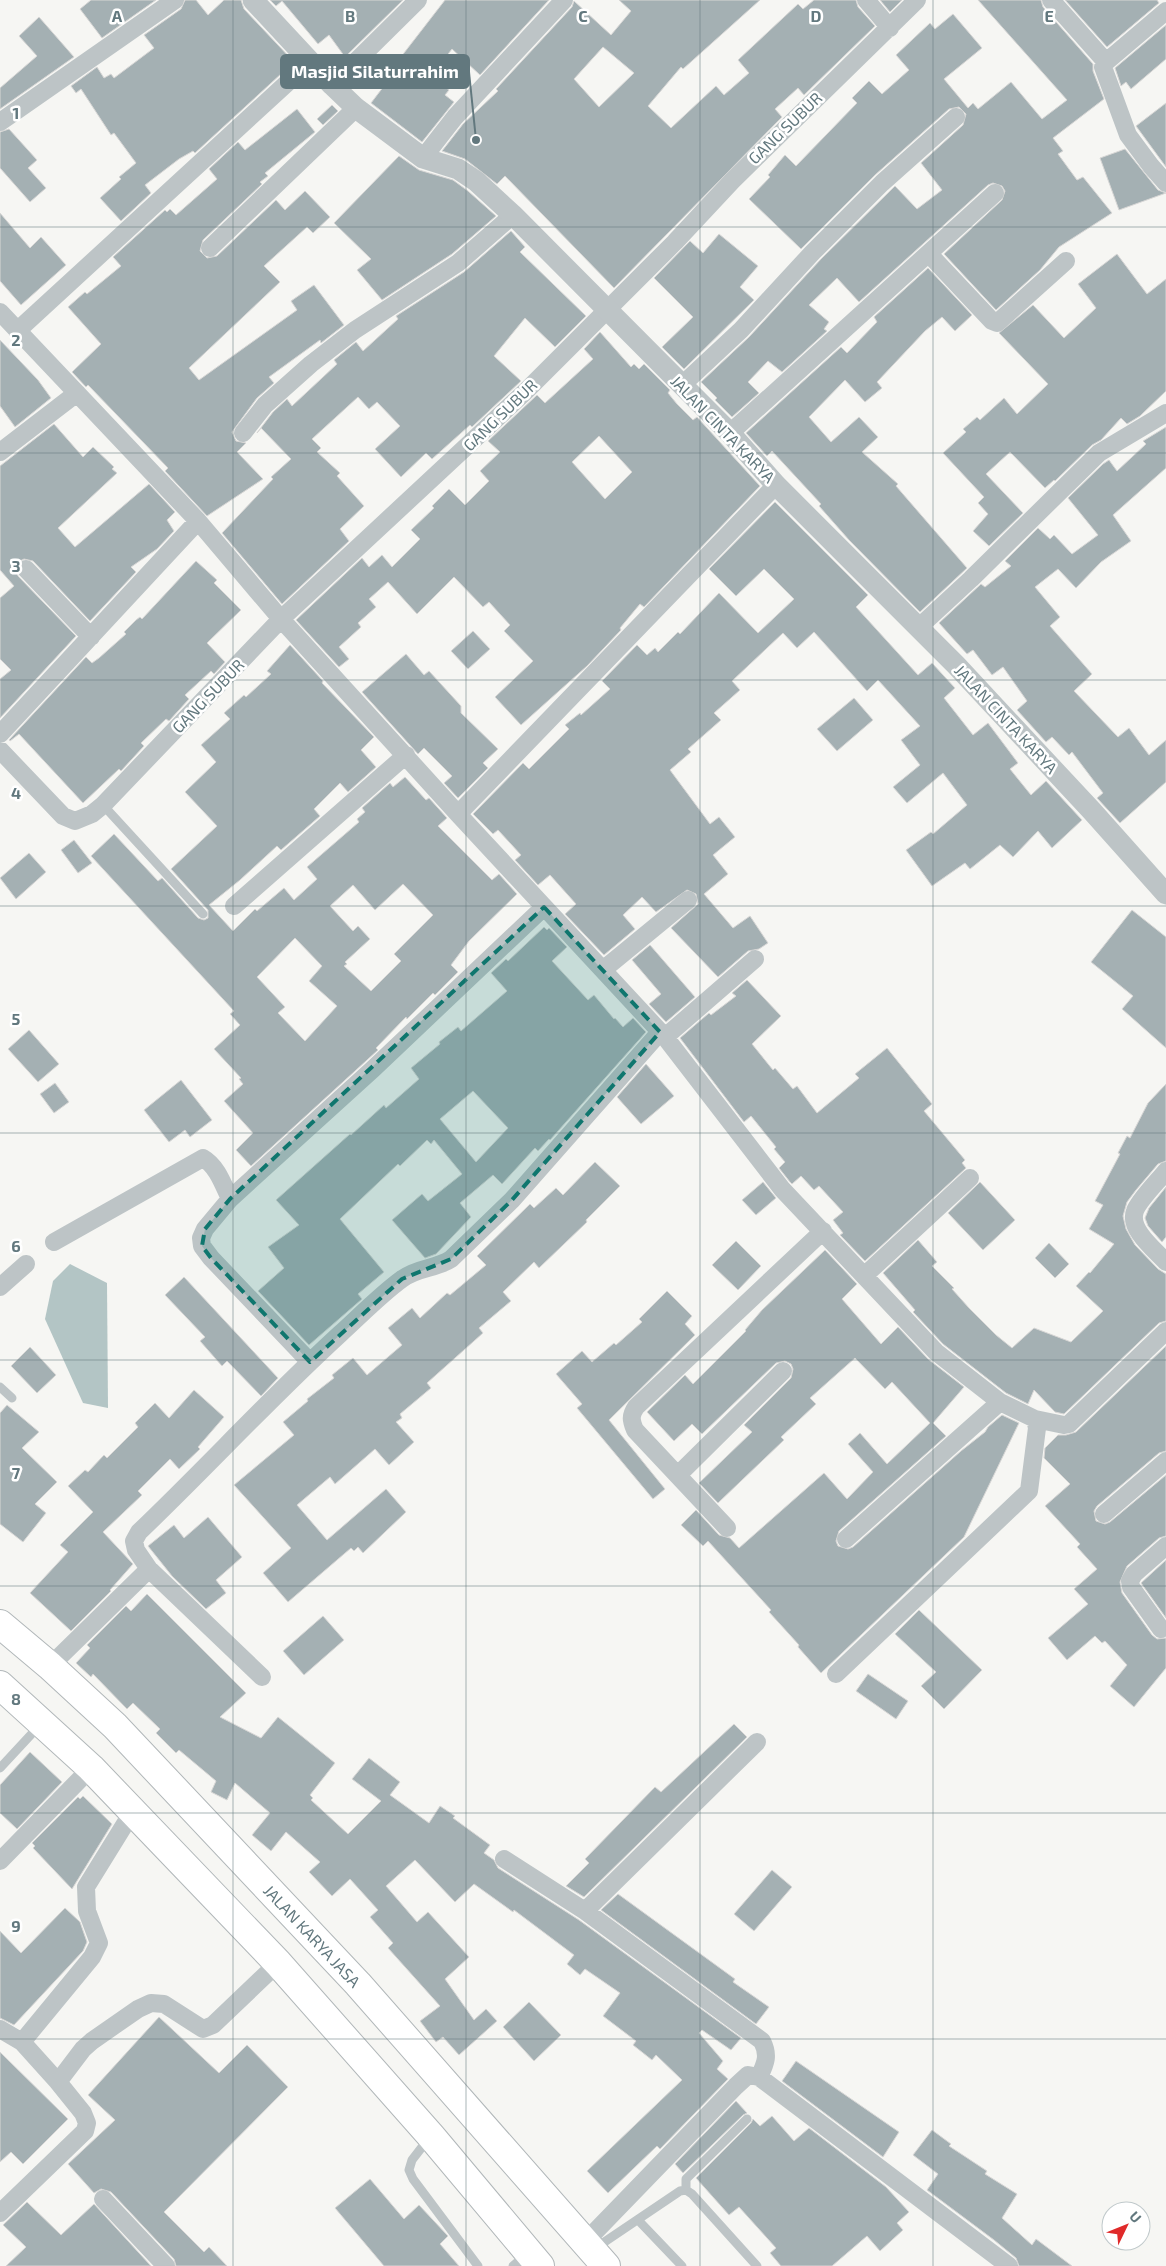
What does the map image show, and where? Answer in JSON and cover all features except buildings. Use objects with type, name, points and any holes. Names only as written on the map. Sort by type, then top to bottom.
[{"type":"highway","name":"JALAN KARYA JASA","points":[[0,1624],[50,1666],[115,1726],[358,1984],[594,2253]]},
{"type":"highway","points":[[0,1685],[91,1768],[278,1963],[431,2136],[527,2262]]},
{"type":"street","points":[[0,122],[175,0]]},
{"type":"street","name":"JALAN CINTA KARYA","points":[[253,0],[356,108],[423,158],[458,169],[476,181],[513,215],[730,433],[776,485],[956,665],[1092,810],[1166,894]]},
{"type":"street","points":[[332,85],[418,0]]},
{"type":"street","points":[[423,158],[455,117],[564,0]]},
{"type":"street","points":[[866,0],[890,28]]},
{"type":"street","name":"GANG SUBUR","points":[[0,750],[63,816],[75,821],[92,814],[103,805],[281,619],[520,398],[607,308],[675,242],[732,181],[917,0]]},
{"type":"street","points":[[1051,0],[1106,62]]},
{"type":"street","points":[[1166,11],[1106,62],[1103,69],[1128,135],[1150,166],[1166,183]]},
{"type":"street","points":[[17,331],[311,61]]},
{"type":"street","points":[[210,248],[356,108]]},
{"type":"street","points":[[682,385],[741,330],[813,252],[882,183],[956,117]]},
{"type":"street","points":[[730,433],[995,193]]},
{"type":"street","points":[[244,433],[265,406],[311,364],[355,330],[458,263],[513,215]]},
{"type":"street","points":[[929,254],[992,321],[997,323],[1066,261]]},
{"type":"street","points":[[0,312],[198,521],[281,619],[458,814],[604,969],[663,1035],[782,1189],[936,1352],[1000,1402],[1035,1419],[1064,1426],[1069,1424],[1166,1331]]},
{"type":"street","points":[[0,452],[77,392]]},
{"type":"street","points":[[918,628],[971,580],[1099,453],[1166,413]]},
{"type":"street","points":[[458,814],[776,485]]},
{"type":"street","points":[[0,734],[198,521]]},
{"type":"street","points":[[26,569],[91,637]]},
{"type":"street","points":[[234,906],[406,755]]},
{"type":"street","points":[[604,969],[688,900]]},
{"type":"street","points":[[310,1362],[211,1258],[202,1246],[201,1238],[205,1229],[230,1199],[373,1070],[544,907]]},
{"type":"street","points":[[262,1677],[149,1569],[136,1550],[134,1541],[139,1532],[310,1362],[402,1279],[427,1267],[441,1265],[451,1259],[512,1200],[663,1035],[755,959]]},
{"type":"street","points":[[54,1242],[203,1158],[208,1161],[220,1177],[230,1199]]},
{"type":"street","points":[[1166,1171],[1135,1211],[1134,1221],[1138,1231],[1166,1262]]},
{"type":"street","points":[[865,1275],[970,1178]]},
{"type":"street","points":[[727,1528],[635,1430],[631,1422],[632,1414],[636,1407],[822,1232]]},
{"type":"street","points":[[0,1287],[26,1264]]},
{"type":"street","points":[[678,1475],[783,1371]]},
{"type":"street","points":[[846,1539],[1000,1402]]},
{"type":"street","points":[[836,1674],[1029,1490],[1037,1428],[1035,1419]]},
{"type":"street","points":[[1104,1514],[1166,1461]]},
{"type":"street","points":[[1161,1629],[1131,1587],[1130,1581],[1134,1574],[1166,1546]]},
{"type":"street","points":[[50,1666],[149,1569]]},
{"type":"street","points":[[585,1911],[757,1742]]},
{"type":"street","points":[[0,1862],[91,1768]]},
{"type":"street","points":[[22,2042],[92,1957],[99,1943],[87,1912],[86,1887],[133,1811]]},
{"type":"street","points":[[504,1858],[585,1911],[762,2041],[766,2049],[767,2060],[759,2077]]},
{"type":"street","points":[[58,2082],[83,2049],[138,2010],[151,2003],[164,2004],[203,2029],[213,2025],[278,1963]]},
{"type":"street","points":[[0,2029],[22,2042],[58,2082],[82,2113],[87,2123],[85,2131],[0,2213]]},
{"type":"street","points":[[594,2253],[736,2086],[748,2075],[759,2077],[1008,2266]]},
{"type":"street","points":[[103,2199],[166,2266]]},
{"type":"lane","points":[[103,805],[202,914]]},
{"type":"lane","points":[[0,1387],[12,1398]]},
{"type":"lane","points":[[0,1768],[42,1724]]},
{"type":"lane","points":[[686,2190],[686,2180],[747,2119]]},
{"type":"lane","points":[[431,2136],[412,2160],[408,2170],[478,2266]]},
{"type":"lane","points":[[594,2253],[680,2190],[686,2190],[692,2194],[752,2264]]},
{"type":"lane","points":[[638,2220],[682,2266]]},
{"type":"highlighted area","points":[[544,907],[660,1032],[512,1200],[451,1259],[402,1279],[310,1362],[211,1258],[202,1246],[205,1229],[230,1199]]},
{"type":"shaded area","points":[[70,1264],[107,1283],[108,1408],[83,1403],[45,1319],[53,1281]]},
{"type":"place","name":"Masjid Silaturrahim","points":[[476,140]]}]
